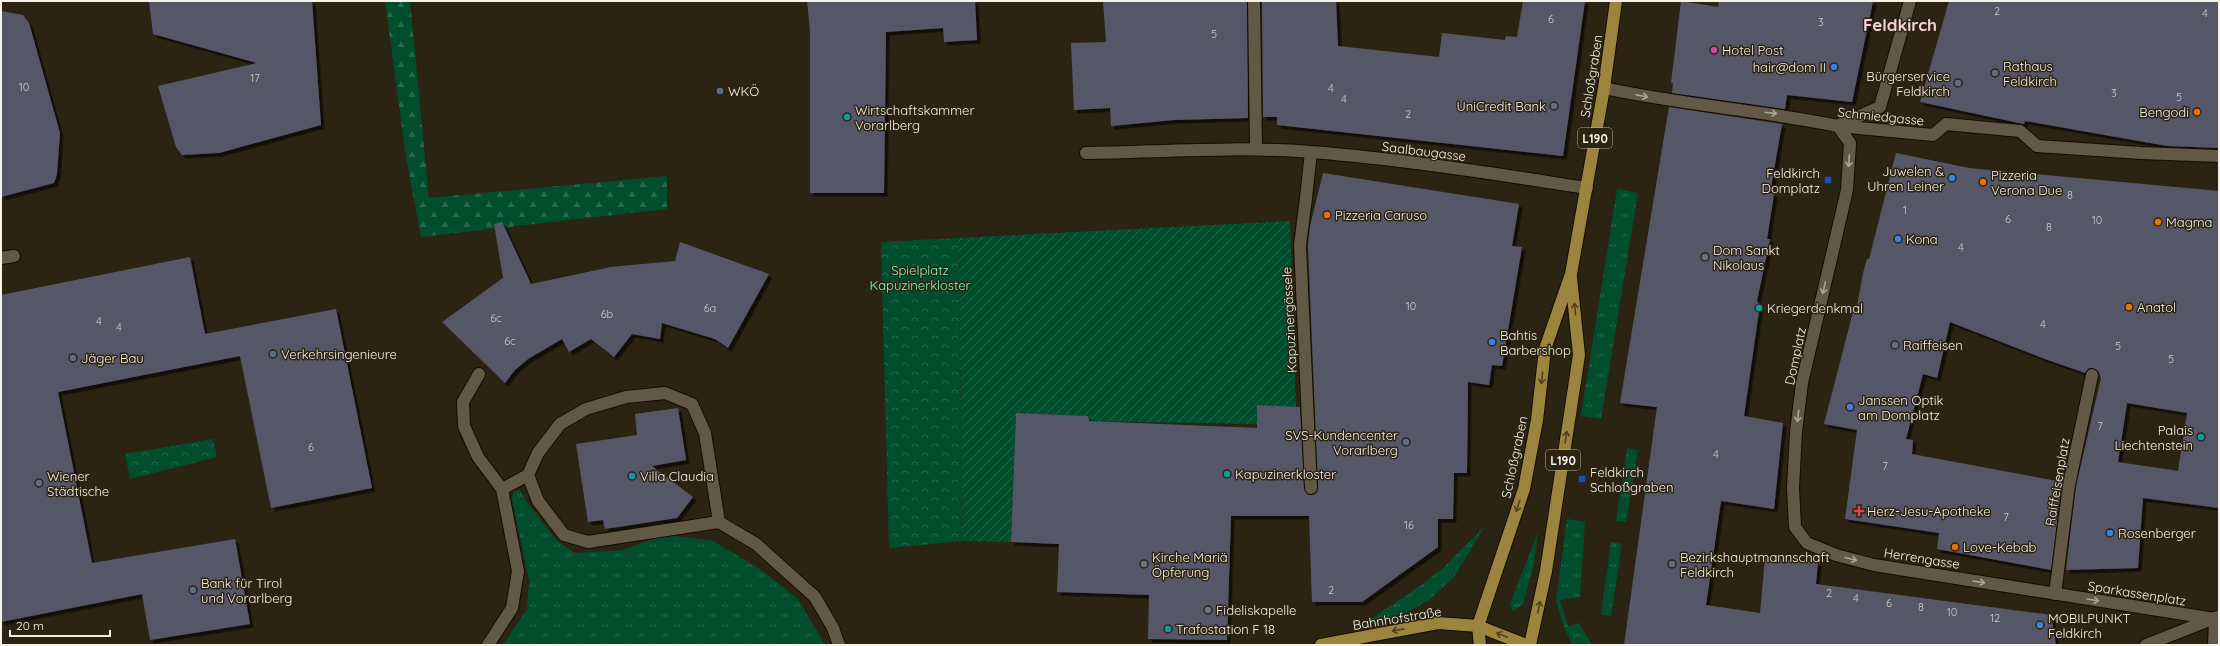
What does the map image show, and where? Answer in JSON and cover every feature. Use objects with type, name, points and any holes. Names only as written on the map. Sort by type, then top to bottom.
[{"type":"main road","name":"Schloßgraben","points":[[1480,645],[1478,626],[1524,489],[1537,420],[1545,349],[1571,274],[1604,88],[1616,1]]},
{"type":"main road","name":"Schloßgraben","points":[[1530,645],[1546,571],[1579,355],[1571,274]]},
{"type":"main road","name":"Bahnhofstraße","points":[[1321,645],[1438,622],[1478,626],[1526,645]]},
{"type":"street","points":[[1254,1],[1256,149]]},
{"type":"street","points":[[1838,126],[1880,107],[1910,1]]},
{"type":"street","name":"Schmiedgasse","points":[[1604,88],[1658,100],[1784,115],[1838,126],[1933,135],[1946,124],[2020,131],[2037,146],[2141,153],[2219,156]]},
{"type":"street","name":"Domplatz","points":[[1795,527],[1793,488],[1796,432],[1802,383],[1847,190],[1850,143],[1838,126]]},
{"type":"street","name":"Saalbaugasse","points":[[1086,153],[1256,149],[1311,152],[1493,173],[1587,188]]},
{"type":"street","name":"Kapuzinergässele","points":[[1311,152],[1300,245],[1311,488]]},
{"type":"street","points":[[1,258],[14,256]]},
{"type":"street","points":[[479,374],[463,402],[464,426],[478,457],[502,489],[518,571],[512,608],[488,645]]},
{"type":"street","name":"Raiffeisenplatz","points":[[2055,594],[2069,485],[2092,375]]},
{"type":"street","points":[[502,489],[528,475],[538,453],[560,424],[586,409],[626,397],[665,393],[692,404],[705,433],[719,522]]},
{"type":"street","points":[[528,475],[538,501],[564,535],[588,542],[719,522],[756,544],[815,597],[833,628],[839,645]]},
{"type":"street","name":"Herrengasse","points":[[1795,527],[1807,543],[1836,556],[1874,565],[2055,594]]},
{"type":"street","name":"Sparkassenplatz","points":[[2055,594],[2217,617]]},
{"type":"street","points":[[2146,645],[2217,617],[2214,645]]},
{"type":"green space","points":[[385,1],[410,1],[429,198],[667,176],[667,209],[421,237],[406,157]]},
{"type":"green space","points":[[1617,189],[1638,193],[1601,419],[1581,416]]},
{"type":"green space","points":[[1290,221],[1296,407],[1258,405],[1257,424],[1089,421],[1088,416],[1016,413],[1011,542],[963,541],[958,238]]},
{"type":"green space","name":"Spielplatz Kapuzinerkloster","points":[[958,238],[963,541],[889,548],[881,242]]},
{"type":"green space","points":[[213,439],[217,457],[130,479],[125,454]]},
{"type":"green space","points":[[1627,448],[1638,450],[1626,522],[1616,521]]},
{"type":"green space","points":[[520,490],[529,505],[557,541],[575,553],[624,550],[662,535],[711,540],[760,569],[798,599],[825,645],[503,645],[527,609],[529,580],[512,499],[514,491]]},
{"type":"green space","points":[[1567,519],[1585,522],[1580,597],[1560,600],[1568,626],[1579,623],[1592,645],[1573,645],[1564,627],[1556,601]]},
{"type":"green space","points":[[1484,527],[1454,577],[1429,600],[1395,619],[1358,627],[1413,591],[1443,568]]},
{"type":"green space","points":[[1538,532],[1534,564],[1523,605],[1512,611],[1510,604]]},
{"type":"green space","points":[[1611,542],[1622,544],[1611,616],[1601,614]]},
{"type":"building","points":[[149,1],[312,1],[321,125],[219,153],[182,155],[176,147],[158,86],[257,63],[153,34]]},
{"type":"building","name":"Wirtschaftskammer Vorarlberg","points":[[807,1],[975,1],[977,40],[944,42],[943,28],[886,32],[884,193],[810,193],[810,30]]},
{"type":"building","points":[[1103,1],[1247,1],[1248,118],[1174,120],[1111,126],[1110,108],[1074,110],[1071,43],[1106,42]]},
{"type":"building","points":[[1262,1],[1336,1],[1338,46],[1439,57],[1442,33],[1505,40],[1506,36],[1517,37],[1523,1],[1585,1],[1563,156],[1277,125],[1277,117],[1263,117]]},
{"type":"building","points":[[1681,1],[1718,7],[1719,1],[1873,1],[1852,102],[1787,95],[1785,109],[1672,93],[1673,83],[1671,83]]},
{"type":"building","points":[[1949,1],[2219,1],[2219,148],[2167,146],[2025,121],[2024,124],[1920,102]]},
{"type":"building","points":[[1,11],[23,15],[29,23],[60,133],[57,174],[54,183],[1,197]]},
{"type":"building","points":[[1669,107],[1782,124],[1770,193],[1774,194],[1767,239],[1770,239],[1757,301],[1760,304],[1744,416],[1783,423],[1774,509],[1721,501],[1706,605],[1760,613],[1765,558],[1818,562],[1816,584],[2051,615],[2056,645],[1624,645],[1657,407],[1620,403]]},
{"type":"building","points":[[1896,153],[1969,168],[2219,191],[2219,508],[2143,498],[2138,568],[2066,570],[2076,486],[2101,378],[2099,372],[2093,368],[2089,368],[2085,373],[1950,322],[1937,378],[1923,374],[1906,439],[1913,440],[1912,454],[2062,482],[2051,570],[1937,549],[1939,533],[1845,519],[1857,430],[1824,424],[1853,312],[1856,312],[1863,273],[1867,259],[1869,259]],"holes":[[[2127,403],[2187,413],[2178,471],[2118,462]]]},
{"type":"building","points":[[1323,173],[1519,204],[1512,246],[1522,247],[1502,366],[1492,365],[1489,385],[1468,382],[1467,473],[1454,473],[1453,519],[1438,519],[1438,547],[1362,602],[1312,602],[1309,516],[1231,516],[1227,640],[1148,639],[1149,595],[1057,592],[1059,544],[1011,542],[1016,413],[1088,416],[1089,421],[1257,428],[1257,405],[1300,407],[1304,488],[1308,495],[1315,494],[1318,488],[1308,245],[1310,226]]},
{"type":"building","points":[[502,222],[531,284],[611,267],[675,261],[680,242],[769,274],[728,348],[715,339],[662,323],[660,339],[632,334],[614,357],[591,339],[569,352],[562,339],[528,359],[515,370],[505,383],[442,322],[503,278],[494,224]]},
{"type":"building","points":[[190,257],[205,334],[336,309],[372,488],[271,508],[240,356],[58,392],[92,563],[235,539],[250,624],[150,640],[142,594],[1,622],[1,295]]},
{"type":"building","name":"Villa Claudia","points":[[678,408],[686,460],[652,466],[693,497],[677,518],[605,529],[603,520],[588,522],[576,444],[637,435],[635,414]]},
{"type":"place","name":"Hotel Post","points":[[1714,50]]},
{"type":"place","name":"hair@dom II","points":[[1834,67]]},
{"type":"place","name":"Rathaus Feldkirch","points":[[1995,73]]},
{"type":"place","name":"Bürgerservice Feldkirch","points":[[1958,83]]},
{"type":"place","name":"WKÖ","points":[[720,91]]},
{"type":"place","name":"UniCredit Bank","points":[[1554,106]]},
{"type":"place","name":"Bengodi","points":[[2197,112]]},
{"type":"place","name":"Wirtschaftskammer Vorarlberg","points":[[847,117]]},
{"type":"place","name":"Juwelen & Uhren Leiner","points":[[1952,178]]},
{"type":"place","name":"Feldkirch Domplatz","points":[[1828,180]]},
{"type":"place","name":"Pizzeria Verona Due","points":[[1983,182]]},
{"type":"place","name":"Pizzeria Caruso","points":[[1327,215]]},
{"type":"place","name":"Magma","points":[[2158,222]]},
{"type":"place","name":"Kona","points":[[1898,239]]},
{"type":"place","name":"Dom Sankt Nikolaus","points":[[1705,257]]},
{"type":"place","name":"Anatol","points":[[2129,307]]},
{"type":"place","name":"Kriegerdenkmal","points":[[1759,308]]},
{"type":"place","name":"Bahtis Barbershop","points":[[1492,342]]},
{"type":"place","name":"Raiffeisen","points":[[1895,345]]},
{"type":"place","name":"Verkehrsingenieure","points":[[273,354]]},
{"type":"place","name":"Jäger Bau","points":[[73,358]]},
{"type":"place","name":"Janssen Optik am Domplatz","points":[[1850,407]]},
{"type":"place","name":"Palais Liechtenstein","points":[[2201,437]]},
{"type":"place","name":"SVS-Kundencenter Vorarlberg","points":[[1406,442]]},
{"type":"place","name":"Kapuzinerkloster","points":[[1227,474]]},
{"type":"place","name":"Villa Claudia","points":[[632,476]]},
{"type":"place","name":"Feldkirch Schloßgraben","points":[[1582,479]]},
{"type":"place","name":"Wiener Städtische","points":[[39,483]]},
{"type":"place","name":"Herz-Jesu-Apotheke","points":[[1859,511]]},
{"type":"place","name":"Rosenberger","points":[[2110,533]]},
{"type":"place","name":"Love-Kebab","points":[[1955,547]]},
{"type":"place","name":"Kirche Mariä Öpferung","points":[[1144,564]]},
{"type":"place","name":"Bezirkshauptmannschaft Feldkirch","points":[[1672,564]]},
{"type":"place","name":"Bank für Tirol und Vorarlberg","points":[[193,590]]},
{"type":"place","name":"Fideliskapelle","points":[[1208,610]]},
{"type":"place","name":"MOBILPUNKT Feldkirch","points":[[2040,625]]},
{"type":"place","name":"Trafostation F 18","points":[[1168,629]]},
{"type":"district","name":"Feldkirch","points":[[1900,24]]}]
